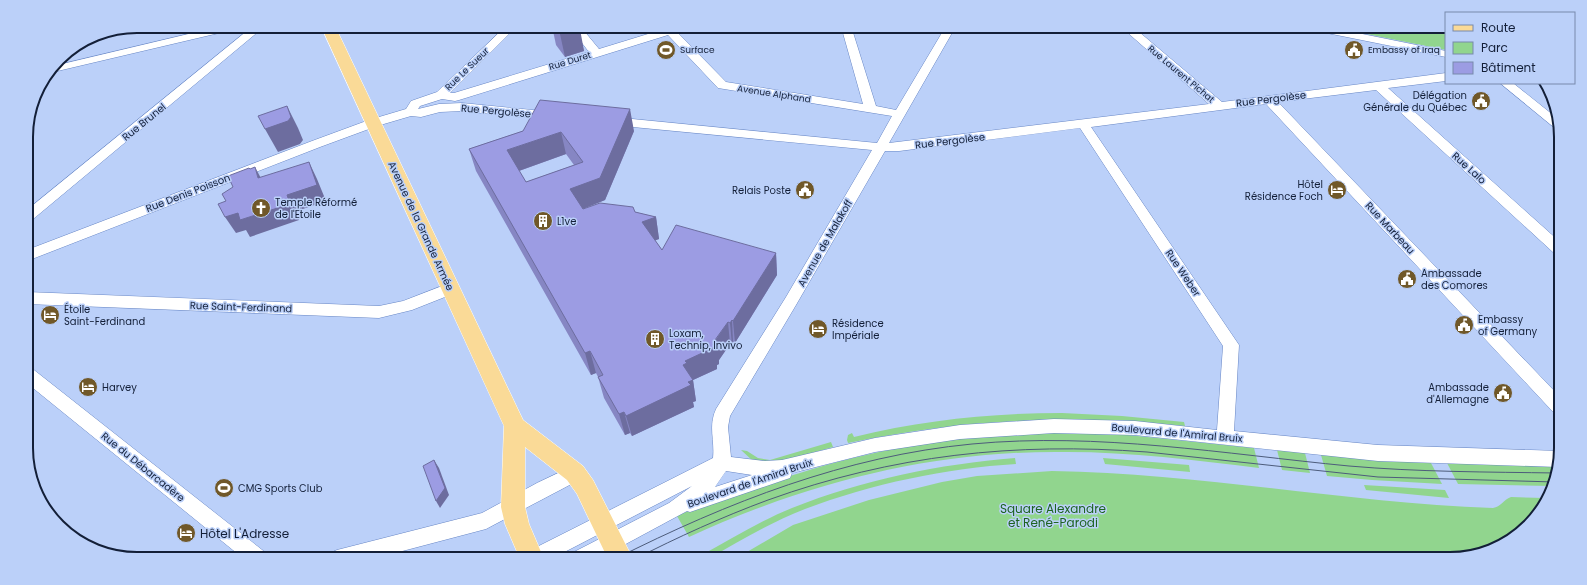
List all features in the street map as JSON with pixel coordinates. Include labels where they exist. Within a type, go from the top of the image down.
[{"type":"main road","name":"Avenue de la Grande Armée","points":[[331,33],[515,426]]},
{"type":"main road","points":[[515,426],[576,473],[585,486],[612,541]]},
{"type":"main road","points":[[515,426],[513,507],[517,524],[529,552]]},
{"type":"street","points":[[59,68],[207,33]]},
{"type":"street","name":"Rue Brunel","points":[[33,212],[251,33]]},
{"type":"street","name":"Rue Le Sueur","points":[[444,101],[506,33]]},
{"type":"street","points":[[580,33],[596,53]]},
{"type":"street","name":"Rue Duret","points":[[444,101],[663,33]]},
{"type":"street","name":"Avenue Alphand","points":[[672,33],[722,85],[900,114]]},
{"type":"street","points":[[848,33],[870,108]]},
{"type":"street","name":"Avenue de Malakoff","points":[[721,463],[722,448],[718,425],[722,414],[787,308],[947,33]]},
{"type":"street","name":"Rue Laurent Pichat","points":[[1133,33],[1219,106]]},
{"type":"street","points":[[1342,33],[1445,54]]},
{"type":"street","name":"Rue Pergolèse","points":[[598,120],[881,147],[952,141],[1445,77]]},
{"type":"street","points":[[1507,84],[1552,120]]},
{"type":"street","name":"Rue Lalo","points":[[1378,86],[1554,245]]},
{"type":"street","name":"Rue Marbeau","points":[[1269,100],[1554,402]]},
{"type":"street","name":"Rue Denis Poisson","points":[[33,254],[336,136],[410,112],[421,113],[444,101]]},
{"type":"street","name":"Rue Pergolèse","points":[[444,101],[462,107],[566,117]]},
{"type":"street","name":"Rue Weber","points":[[1083,124],[1231,345],[1225,438]]},
{"type":"street","name":"Rue Saint-Ferdinand","points":[[33,298],[379,312],[392,311],[406,307],[450,289]]},
{"type":"street","name":"Rue du Débarcadère","points":[[33,379],[250,552]]},
{"type":"street","name":"Boulevard de l'Amiral Bruix","points":[[563,552],[612,541],[721,463],[765,469],[782,468],[875,445],[925,436],[1020,427],[1078,426],[1135,428],[1324,448],[1398,454],[1553,459]]},
{"type":"street","name":"Boulevard de l'Amiral Bruix","points":[[1534,457],[1554,455]]},
{"type":"street","name":"Boulevard de l'Amiral Bruix","points":[[592,552],[680,507],[745,486],[821,458]]},
{"type":"street","name":"Boulevard de l'Amiral Bruix","points":[[680,507],[704,488],[721,463]]},
{"type":"street","points":[[364,552],[486,521],[543,489],[576,473]]},
{"type":"green space","points":[[1362,33],[1445,33],[1445,50]]},
{"type":"green space","points":[[1062,413],[1122,416],[1184,422],[1185,426],[1100,420],[1016,421],[932,429],[848,443],[847,440],[848,435],[852,433],[854,437],[931,422],[1009,414]]},
{"type":"green space","points":[[1046,433],[1118,434],[1254,448],[1259,468],[1163,457],[1091,452],[1018,453],[969,457],[874,473],[826,485],[734,517],[689,537],[677,516],[741,492],[814,469],[891,449],[989,436]]},
{"type":"green space","points":[[831,442],[833,447],[777,463],[753,461],[741,450],[747,451],[758,458],[770,460]]},
{"type":"green space","points":[[1277,450],[1305,453],[1310,473],[1282,470]]},
{"type":"green space","points":[[1321,455],[1431,463],[1442,484],[1327,476]]},
{"type":"green space","points":[[1015,458],[1016,464],[936,473],[856,492],[792,514],[720,552],[707,552],[780,513],[846,489],[874,481],[930,469]]},
{"type":"green space","points":[[1103,458],[1189,465],[1190,472],[1105,464]]},
{"type":"green space","points":[[1447,463],[1552,466],[1546,486],[1458,484]]},
{"type":"green space","name":"Square Alexandre et René-Parodi","points":[[1052,471],[1107,473],[1218,482],[1382,500],[1493,508],[1511,497],[1541,498],[1537,506],[1528,517],[1508,535],[1484,546],[1457,552],[747,552],[793,525],[869,500],[942,482],[977,476]]},
{"type":"green space","points":[[1364,485],[1445,490],[1449,498],[1366,490]]},
{"type":"building","points":[[540,100],[630,109],[600,178],[570,189],[583,209],[600,203],[633,207],[635,212],[656,217],[642,222],[662,250],[676,225],[776,253],[733,321],[732,320],[730,323],[728,322],[715,340],[717,342],[713,344],[715,347],[685,361],[687,363],[683,365],[693,380],[688,382],[691,385],[626,416],[624,412],[619,414],[598,377],[603,375],[590,351],[585,353],[469,149],[523,131]],"holes":[[[561,132],[583,162],[526,182],[507,150]]]},
{"type":"building","points":[[287,106],[291,117],[288,121],[265,129],[258,116]]},
{"type":"building","points":[[309,162],[317,185],[287,195],[290,204],[240,220],[238,213],[225,217],[218,204],[226,201],[222,194],[233,187],[228,176],[255,167],[258,178]]},
{"type":"building","points":[[434,460],[445,488],[436,501],[423,466]]},
{"type":"tram line","points":[[629,552],[744,501],[833,471],[879,459],[925,450],[972,444],[1020,441],[1114,443],[1161,446],[1375,468],[1550,473]]},
{"type":"tram line","points":[[649,552],[734,513],[815,485],[861,472],[908,462],[955,455],[1002,451],[1098,449],[1147,452],[1378,477],[1548,482]]},
{"type":"place","name":"Surface","points":[[666,50]]},
{"type":"place","name":"Embassy of Iraq","points":[[1354,50]]},
{"type":"place","name":"Délégation Générale du Québec","points":[[1481,101]]},
{"type":"place","name":"Relais Poste","points":[[805,190]]},
{"type":"place","name":"Hôtel Résidence Foch","points":[[1337,190]]},
{"type":"place","name":"Temple Réformé de l'Etoile","points":[[261,208]]},
{"type":"place","name":"L1ve","points":[[543,221]]},
{"type":"place","name":"Ambassade des Comores","points":[[1407,279]]},
{"type":"place","name":"Étoile Saint-Ferdinand","points":[[50,315]]},
{"type":"place","name":"Embassy of Germany","points":[[1464,325]]},
{"type":"place","name":"Résidence Impériale","points":[[818,329]]},
{"type":"place","name":"Loxam, Technip, Invivo","points":[[655,339]]},
{"type":"place","name":"Harvey","points":[[88,387]]},
{"type":"place","name":"Ambassade d'Allemagne","points":[[1503,393]]},
{"type":"place","name":"CMG Sports Club","points":[[224,488]]},
{"type":"place","name":"Hôtel L'Adresse","points":[[186,533]]}]
